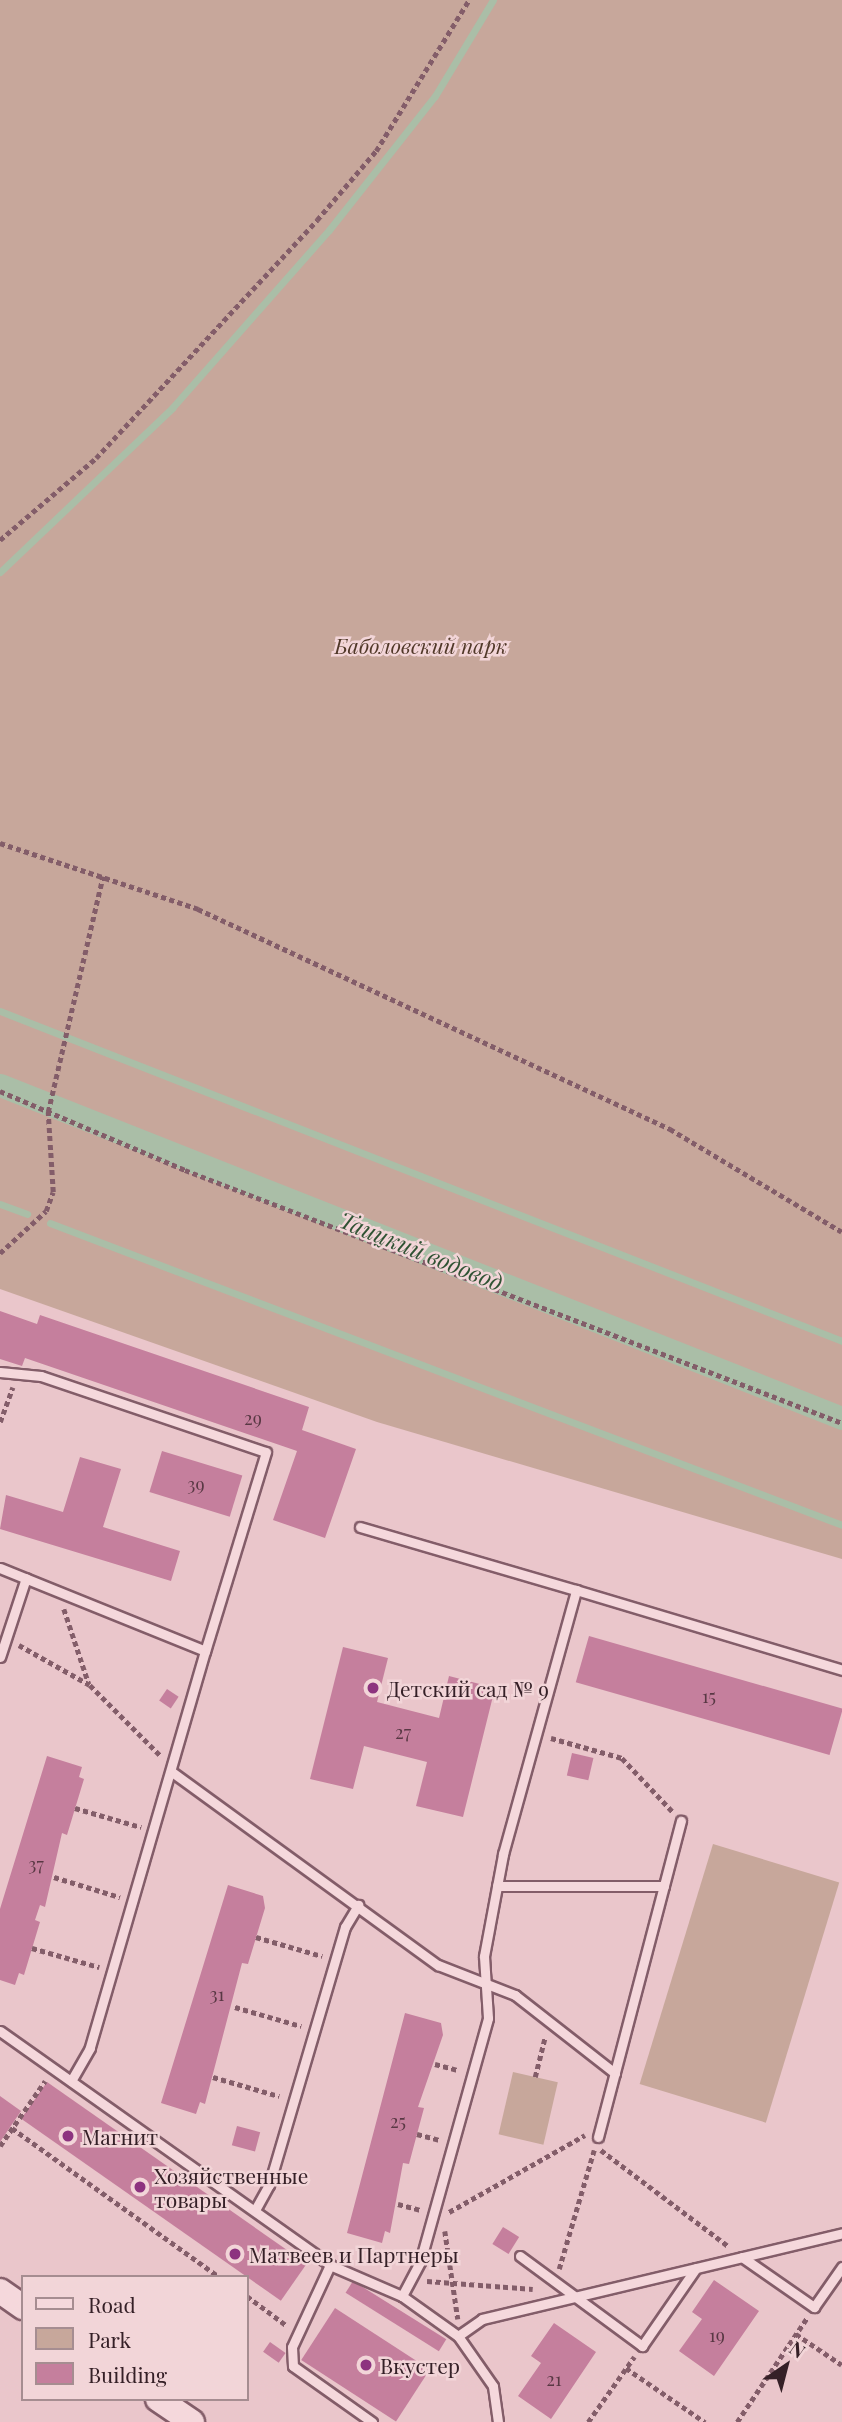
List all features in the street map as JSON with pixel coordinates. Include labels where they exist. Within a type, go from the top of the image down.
[{"type":"main road","points":[[0,2291],[21,2306]]},
{"type":"main road","points":[[161,2401],[192,2422]]},
{"type":"lane","points":[[0,1372],[16,1377],[41,1376],[267,1452],[205,1651],[90,2048],[72,2081]]},
{"type":"lane","points":[[360,1527],[842,1670]]},
{"type":"lane","points":[[0,1568],[205,1651]]},
{"type":"lane","points":[[0,1657],[26,1578]]},
{"type":"lane","points":[[402,2296],[434,2213],[488,2018],[486,1984],[498,1886],[576,1590]]},
{"type":"lane","points":[[170,1769],[438,1965],[486,1984],[549,2021],[615,2073]]},
{"type":"lane","points":[[597,2138],[681,1821]]},
{"type":"lane","points":[[498,1886],[664,1886]]},
{"type":"lane","points":[[255,2210],[269,2185],[335,1960],[358,1905]]},
{"type":"lane","points":[[0,2031],[330,2265],[402,2296],[458,2336],[493,2386],[498,2422]]},
{"type":"lane","points":[[458,2336],[482,2319],[740,2255],[842,2233]]},
{"type":"lane","points":[[740,2255],[814,2307],[842,2267]]},
{"type":"lane","points":[[520,2256],[642,2346],[695,2268]]},
{"type":"lane","points":[[330,2265],[298,2333],[293,2367],[372,2422]]},
{"type":"path","points":[[0,540],[96,458],[317,220],[376,151],[469,0]]},
{"type":"path","points":[[0,843],[198,909],[670,1129],[842,1231]]},
{"type":"path","points":[[0,1253],[46,1211],[53,1192],[48,1111],[103,876]]},
{"type":"path","points":[[0,1091],[842,1423]]},
{"type":"path","points":[[0,1422],[16,1377]]},
{"type":"path","points":[[60,1596],[90,1685]]},
{"type":"path","points":[[19,1646],[90,1685],[170,1769]]},
{"type":"path","points":[[536,1734],[622,1758],[681,1821]]},
{"type":"path","points":[[75,1808],[154,1831]]},
{"type":"path","points":[[54,1878],[134,1901]]},
{"type":"path","points":[[256,1937],[335,1960]]},
{"type":"path","points":[[32,1948],[113,1971]]},
{"type":"path","points":[[235,2007],[315,2029]]},
{"type":"path","points":[[535,2077],[549,2021]]},
{"type":"path","points":[[435,2064],[472,2073]]},
{"type":"path","points":[[0,2147],[54,2068]]},
{"type":"path","points":[[213,2077],[294,2100]]},
{"type":"path","points":[[12,2128],[216,2275]]},
{"type":"path","points":[[417,2134],[453,2143]]},
{"type":"path","points":[[597,2138],[740,2255]]},
{"type":"path","points":[[559,2267],[597,2138]]},
{"type":"path","points":[[458,2319],[443,2216],[597,2138]]},
{"type":"path","points":[[398,2204],[434,2213]]},
{"type":"path","points":[[429,2281],[538,2290]]},
{"type":"path","points":[[248,2297],[298,2333]]},
{"type":"path","points":[[737,2422],[814,2307]]},
{"type":"path","points":[[796,2334],[842,2365]]},
{"type":"path","points":[[588,2422],[642,2346]]},
{"type":"path","points":[[626,2368],[705,2422]]},
{"type":"green space","name":"Баболовский парк","points":[[0,0],[842,0],[842,1559],[377,1422],[0,1289]]},
{"type":"green space","points":[[713,1844],[839,1883],[766,2123],[640,2084]]},
{"type":"green space","points":[[513,2072],[558,2082],[543,2145],[499,2134]]},
{"type":"building","points":[[0,1311],[37,1324],[40,1315],[309,1407],[302,1430],[356,1449],[325,1538],[273,1520],[297,1451],[25,1358],[22,1366],[0,1359]]},
{"type":"building","points":[[162,1451],[242,1476],[230,1517],[149,1492]]},
{"type":"building","points":[[80,1457],[121,1469],[103,1527],[180,1551],[171,1581],[0,1529],[6,1495],[63,1512]]},
{"type":"building","points":[[589,1636],[842,1709],[830,1755],[576,1682]]},
{"type":"building","points":[[343,1647],[388,1658],[377,1702],[439,1718],[449,1676],[495,1688],[463,1817],[416,1806],[427,1762],[364,1746],[353,1789],[310,1779]]},
{"type":"building","points":[[167,1689],[179,1697],[171,1708],[159,1701]]},
{"type":"building","points":[[572,1753],[593,1758],[588,1780],[567,1775]]},
{"type":"building","points":[[47,1756],[82,1767],[79,1777],[84,1779],[67,1835],[62,1833],[45,1907],[40,1905],[35,1920],[40,1922],[24,1975],[19,1973],[15,1985],[0,1980],[0,1909]]},
{"type":"building","points":[[228,1885],[263,1896],[265,1908],[248,1964],[242,1963],[205,2104],[200,2102],[196,2114],[161,2103]]},
{"type":"building","points":[[405,2013],[441,2023],[443,2035],[418,2107],[424,2108],[409,2164],[403,2163],[390,2233],[385,2231],[382,2243],[347,2233]]},
{"type":"building","points":[[47,2082],[307,2264],[281,2301],[248,2278],[248,2275],[244,2275],[21,2119]]},
{"type":"building","points":[[0,2096],[21,2111],[0,2142]]},
{"type":"building","points":[[237,2126],[260,2132],[255,2152],[232,2145]]},
{"type":"building","points":[[503,2227],[519,2237],[509,2254],[492,2244]]},
{"type":"building","points":[[714,2280],[759,2311],[714,2376],[679,2351],[702,2319],[692,2312]]},
{"type":"building","points":[[353,2281],[446,2339],[439,2351],[346,2293]]},
{"type":"building","name":"Вкустер","points":[[335,2308],[430,2370],[396,2422],[301,2360]]},
{"type":"building","points":[[554,2323],[596,2352],[551,2419],[518,2396],[541,2363],[531,2356]]},
{"type":"building","points":[[270,2342],[286,2353],[279,2363],[263,2352]]},
{"type":"waterway","points":[[0,572],[172,408],[329,230],[435,96],[493,0]]},
{"type":"waterway","points":[[0,1011],[842,1341]]},
{"type":"waterway","name":"Таицкий водовод","points":[[0,1085],[842,1418]]},
{"type":"waterway","points":[[0,1204],[27,1214]]},
{"type":"waterway","points":[[50,1223],[842,1525]]},
{"type":"place","name":"Детский сад № 9","points":[[373,1688]]},
{"type":"place","name":"Магнит","points":[[68,2136]]},
{"type":"place","name":"Хозяйственные товары","points":[[140,2187]]},
{"type":"place","name":"Матвеев и Партнеры","points":[[235,2254]]},
{"type":"place","name":"Вкустер","points":[[366,2365]]}]
